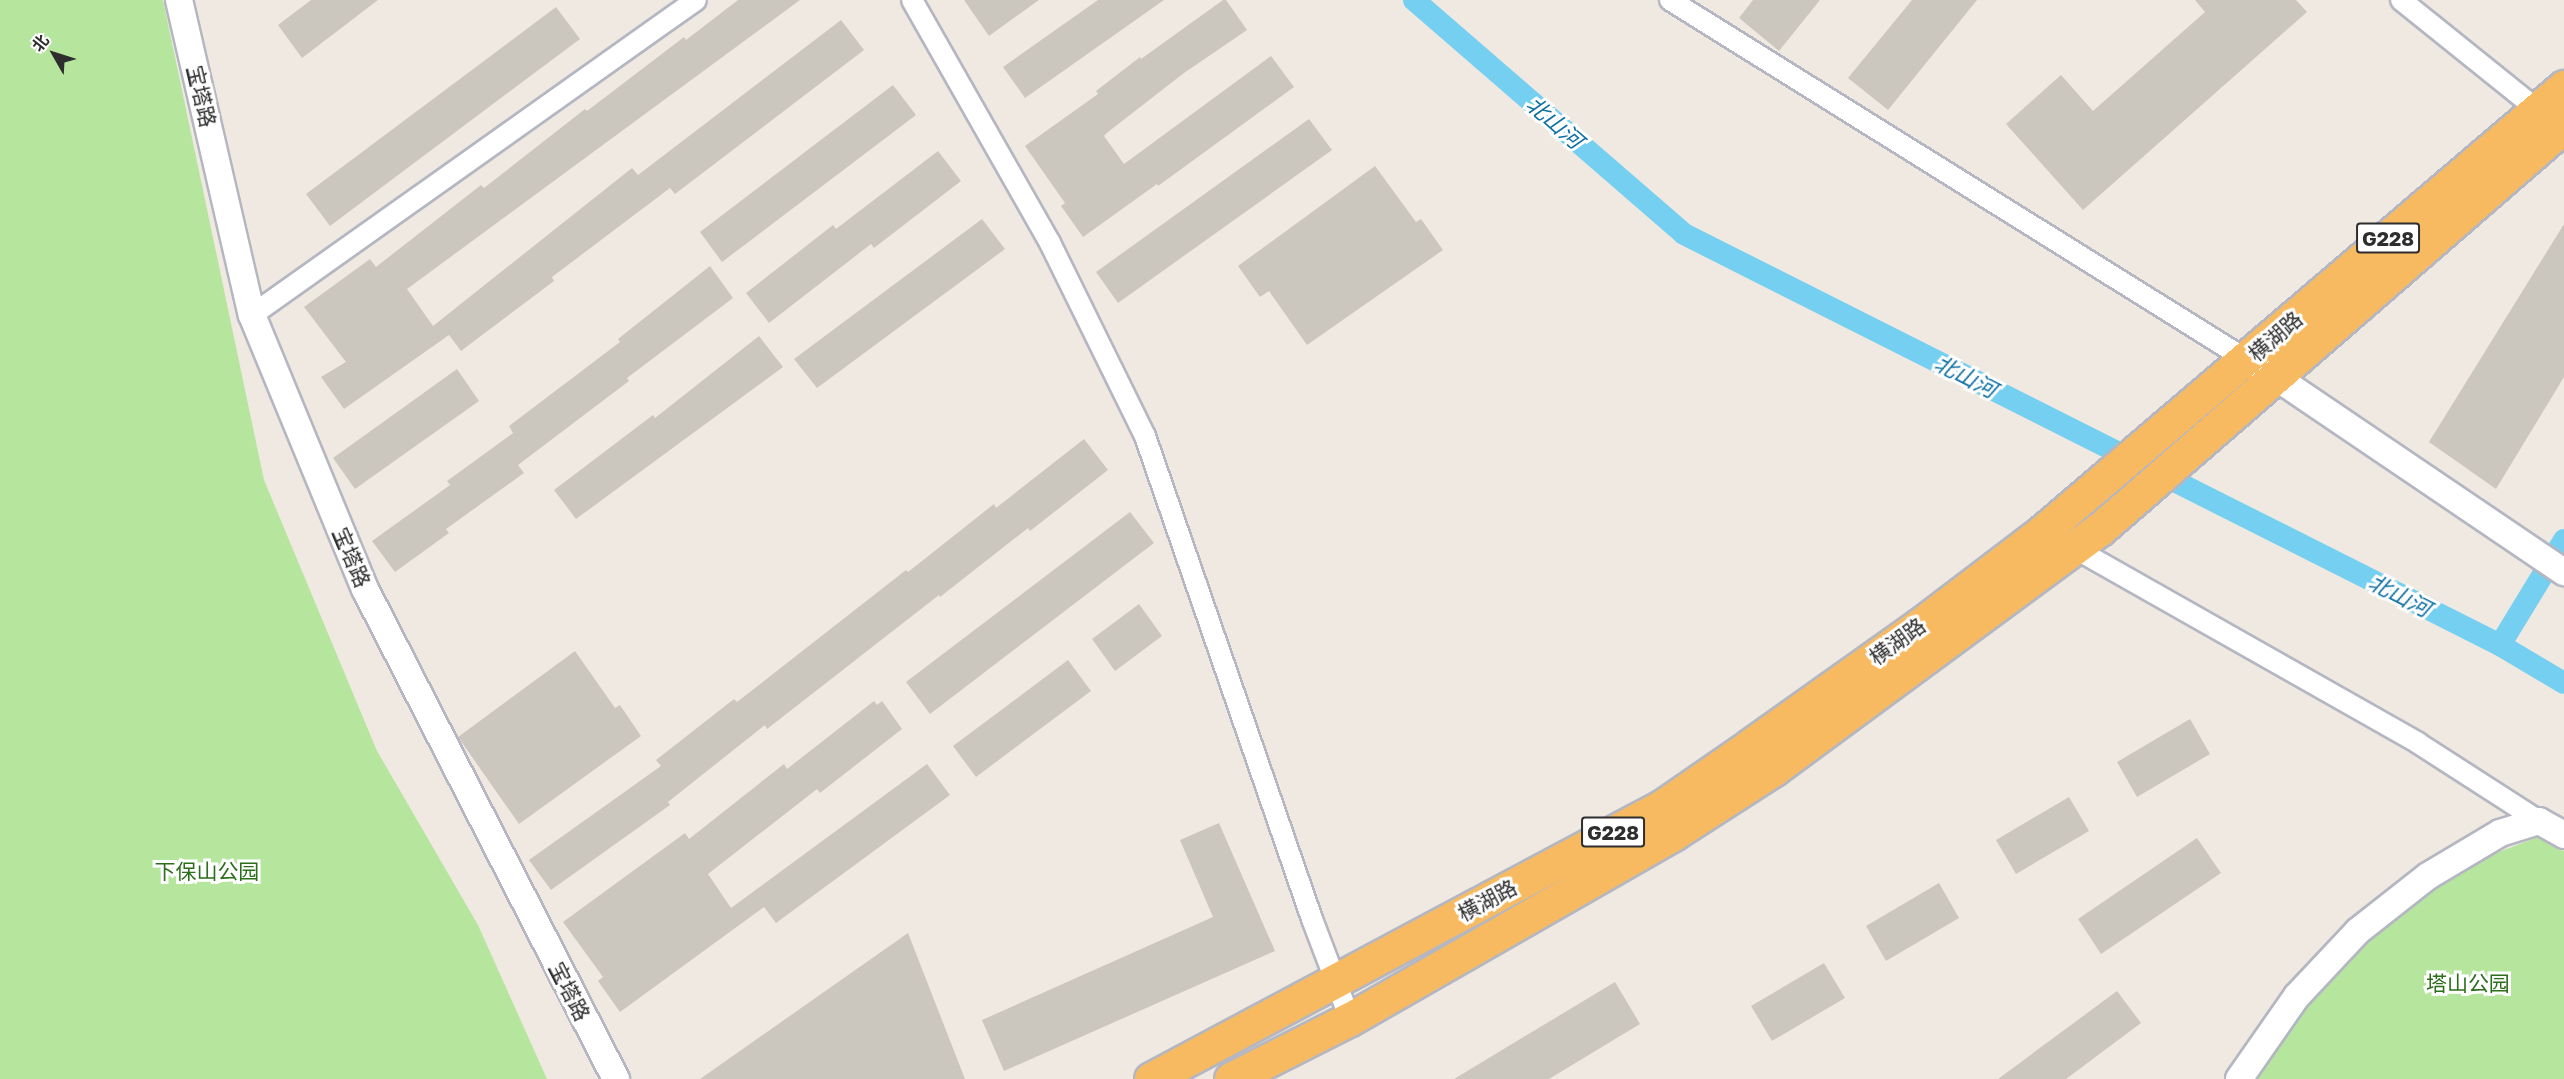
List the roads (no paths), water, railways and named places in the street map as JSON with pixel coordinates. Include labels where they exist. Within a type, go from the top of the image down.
[{"type":"highway","name":"横湖路","points":[[1231,1079],[1350,1019],[1673,834],[1774,769],[2087,538],[2277,377],[2551,118],[2564,87]]},
{"type":"highway","name":"横湖路","points":[[1151,1079],[1663,806],[1920,625],[2042,532],[2211,388],[2551,118]]},
{"type":"street","name":"宝塔路","points":[[179,0],[252,315],[365,589],[616,1079]]},
{"type":"street","points":[[252,315],[696,0]]},
{"type":"street","points":[[912,0],[1050,243],[1145,436],[1350,1019]]},
{"type":"street","points":[[1671,0],[2277,377],[2564,572]]},
{"type":"street","points":[[2401,0],[2551,118]]},
{"type":"street","points":[[2087,538],[2564,835]]},
{"type":"street","points":[[2239,1079],[2297,996],[2358,931],[2428,876],[2500,833],[2539,821]]},
{"type":"waterway","name":"北山河","points":[[1414,0],[1684,234],[2500,645],[2564,683]]},
{"type":"waterway","points":[[2500,645],[2564,540]]},
{"type":"park label","name":"下保山公园","points":[[207,871]]},
{"type":"park label","name":"塔山公园","points":[[2468,983]]}]
